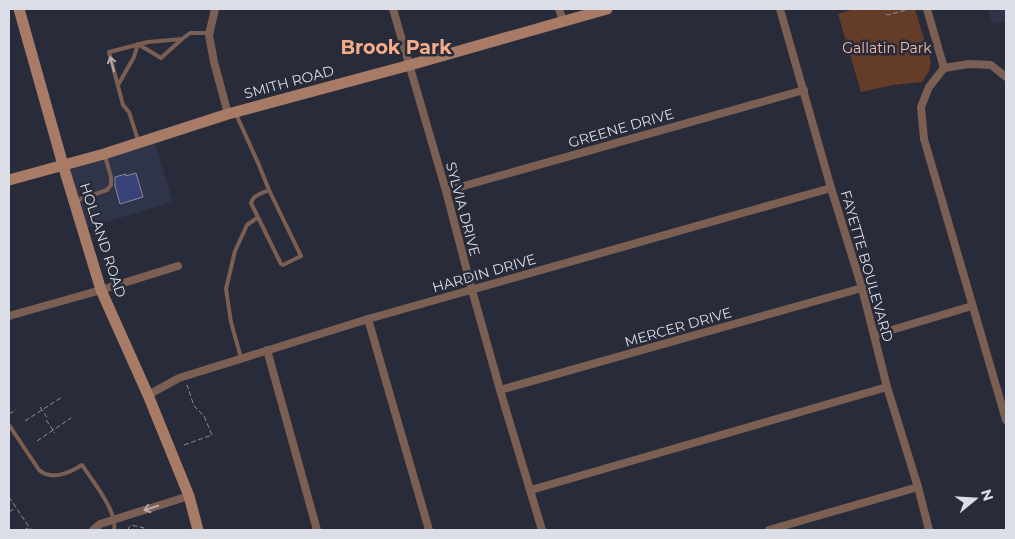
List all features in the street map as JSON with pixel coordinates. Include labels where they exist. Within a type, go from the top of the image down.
[{"type":"main road","name":"HOLLAND ROAD","points":[[19,9],[101,290],[148,395],[189,496],[198,530]]},
{"type":"main road","name":"SMITH ROAD","points":[[9,180],[104,154],[232,113],[608,9]]},
{"type":"street","points":[[215,9],[210,33],[214,62],[232,113]]},
{"type":"street","name":"SYLVIA DRIVE","points":[[393,9],[446,191],[500,390],[542,530]]},
{"type":"street","points":[[559,9],[563,21]]},
{"type":"street","name":"FAYETTE BOULEVARD","points":[[780,9],[831,188],[862,288],[887,387],[930,530]]},
{"type":"street","points":[[927,9],[944,68]]},
{"type":"street","points":[[1006,77],[991,65],[969,64],[944,68],[929,87],[921,107],[924,139],[1006,420]]},
{"type":"street","name":"GREENE DRIVE","points":[[446,191],[804,90]]},
{"type":"street","name":"HARDIN DRIVE","points":[[148,395],[184,377],[368,319],[831,188]]},
{"type":"street","points":[[9,316],[178,266]]},
{"type":"street","name":"MERCER DRIVE","points":[[500,390],[862,288]]},
{"type":"street","points":[[875,335],[972,306]]},
{"type":"street","points":[[368,319],[429,530]]},
{"type":"street","points":[[267,350],[316,530]]},
{"type":"street","points":[[531,490],[887,387]]},
{"type":"street","points":[[769,530],[918,487]]},
{"type":"street","points":[[93,530],[100,524],[189,496]]},
{"type":"lane","points":[[138,44],[161,58],[190,33],[210,33]]},
{"type":"lane","points":[[139,142],[129,112],[123,104],[109,52],[148,42],[182,39]]},
{"type":"lane","points":[[118,85],[134,57],[138,44]]},
{"type":"lane","points":[[232,113],[302,256],[286,264],[281,264],[250,203],[255,197],[269,190]]},
{"type":"lane","points":[[74,202],[107,190],[111,177],[104,154]]},
{"type":"lane","points":[[241,358],[231,322],[226,289],[235,251],[247,225],[257,218]]},
{"type":"lane","points":[[9,425],[43,474],[59,475],[82,465],[111,511],[115,526],[114,530]]},
{"type":"path","points":[[886,14],[909,9]]},
{"type":"path","points":[[896,12],[898,17]]},
{"type":"path","points":[[184,377],[194,406],[204,416],[212,435],[184,445]]},
{"type":"path","points":[[25,421],[62,397]]},
{"type":"path","points":[[40,407],[54,431]]},
{"type":"path","points":[[9,414],[16,410]]},
{"type":"path","points":[[37,441],[71,418]]},
{"type":"path","points":[[9,497],[31,530]]},
{"type":"path","points":[[9,512],[16,507]]},
{"type":"path","points":[[128,530],[131,525],[144,528],[143,530]]},
{"type":"path","points":[[24,530],[29,527]]},
{"type":"shaded area","points":[[988,9],[1006,9],[1006,21],[992,24]]},
{"type":"shaded area","points":[[155,143],[173,202],[87,228],[68,167]]},
{"type":"green space","name":"Gallatin Park","points":[[855,9],[915,9],[931,62],[929,71],[922,82],[893,85],[861,92],[838,14]]},
{"type":"building","points":[[136,173],[143,197],[120,204],[115,186],[115,177]]},
{"type":"district","name":"Brook Park","points":[[396,47]]}]
